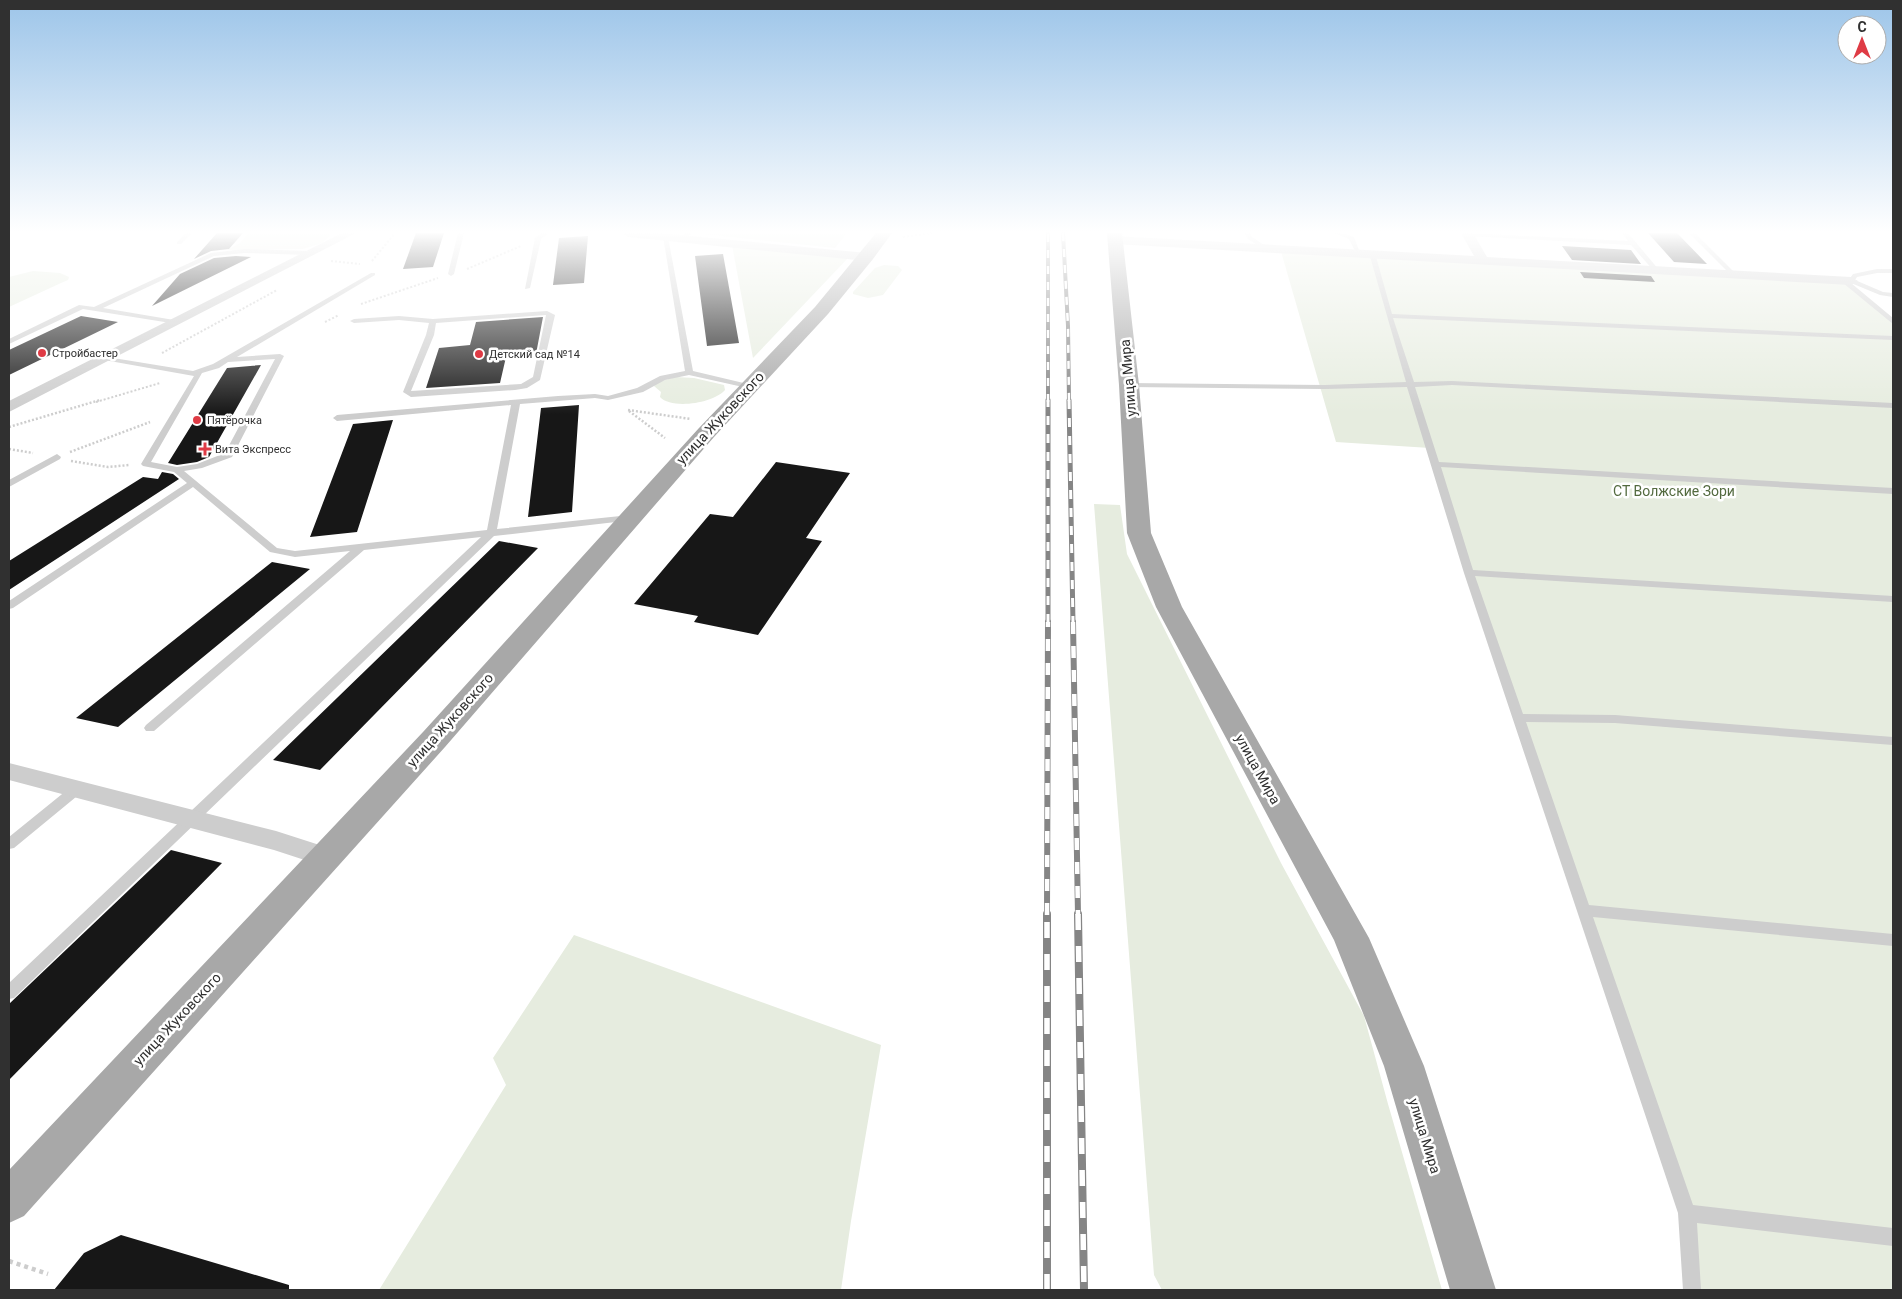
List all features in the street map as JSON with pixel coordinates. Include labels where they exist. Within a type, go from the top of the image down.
[{"type":"main road","name":"улица Жуковского","points":[[9,1201],[326,857],[632,518],[716,422],[808,326],[836,294]]},
{"type":"main road","name":"улица Мира","points":[[1120,294],[1129,385],[1139,533],[1169,606],[1351,938],[1404,1066],[1473,1290]]},
{"type":"street","points":[[9,407],[230,294]]},
{"type":"street","points":[[9,771],[276,841],[326,857]]},
{"type":"lane","points":[[95,309],[128,294]]},
{"type":"lane","points":[[194,374],[225,360],[339,294]]},
{"type":"lane","points":[[675,294],[689,373]]},
{"type":"lane","points":[[1383,294],[1469,572],[1687,1213],[1692,1290]]},
{"type":"lane","points":[[1861,294],[1893,322]]},
{"type":"lane","points":[[9,342],[82,307],[174,322]]},
{"type":"lane","points":[[354,321],[399,318],[433,321],[547,313],[551,315],[537,378],[532,382],[514,388],[414,396],[407,392],[433,328],[433,321]]},
{"type":"lane","points":[[1389,316],[1893,338]]},
{"type":"lane","points":[[104,358],[199,374],[146,464],[177,470],[199,466],[229,455],[280,356],[225,360]]},
{"type":"lane","points":[[337,418],[595,396],[608,398],[640,390],[663,378],[689,373],[749,387]]},
{"type":"lane","points":[[1129,385],[1325,387],[1452,383],[1893,405]]},
{"type":"lane","points":[[408,412],[414,396]]},
{"type":"lane","points":[[9,993],[193,820],[491,533],[516,402]]},
{"type":"lane","points":[[9,484],[57,457]]},
{"type":"lane","points":[[1435,464],[1893,491]]},
{"type":"lane","points":[[177,470],[274,550],[295,554],[632,518]]},
{"type":"lane","points":[[9,606],[193,483]]},
{"type":"lane","points":[[150,728],[361,547]]},
{"type":"lane","points":[[1469,572],[1893,599]]},
{"type":"lane","points":[[1518,718],[1615,719],[1893,741]]},
{"type":"lane","points":[[9,844],[77,789]]},
{"type":"lane","points":[[1584,910],[1893,940]]},
{"type":"lane","points":[[1687,1213],[1893,1237]]},
{"type":"path","points":[[141,364],[271,294]]},
{"type":"path","points":[[355,306],[392,294]]},
{"type":"path","points":[[325,322],[340,314]]},
{"type":"path","points":[[9,427],[194,374]]},
{"type":"path","points":[[608,398],[628,410],[665,438]]},
{"type":"path","points":[[628,410],[716,422]]},
{"type":"path","points":[[57,457],[177,412]]},
{"type":"path","points":[[9,449],[57,457],[79,464],[108,467],[146,464]]},
{"type":"path","points":[[9,1262],[48,1274]]},
{"type":"green space","points":[[9,294],[38,294],[9,307]]},
{"type":"green space","points":[[741,294],[814,294],[753,358]]},
{"type":"green space","points":[[853,294],[884,294],[868,298]]},
{"type":"green space","name":"СТ Волжские Зори","points":[[1293,294],[1859,294],[1893,322],[1893,1290],[1692,1290],[1687,1213],[1430,448],[1336,442]]},
{"type":"green space","points":[[676,377],[694,378],[724,385],[725,390],[720,395],[693,403],[683,404],[666,401],[660,397],[661,392],[654,386],[658,382]]},
{"type":"green space","points":[[1094,504],[1120,505],[1127,554],[1281,863],[1364,1016],[1442,1290],[1162,1290],[1154,1275]]},
{"type":"green space","points":[[574,935],[881,1045],[841,1290],[379,1290],[506,1085],[493,1058]]},
{"type":"building","points":[[163,294],[177,294],[152,306]]},
{"type":"building","points":[[700,294],[730,294],[739,343],[707,346]]},
{"type":"building","points":[[81,316],[118,322],[9,375],[9,350]]},
{"type":"building","points":[[543,317],[536,354],[506,357],[500,383],[426,388],[439,348],[470,345],[476,322]]},
{"type":"building","points":[[261,365],[209,457],[197,462],[177,465],[168,463],[227,368]]},
{"type":"building","points":[[579,405],[572,512],[528,517],[541,408]]},
{"type":"building","points":[[393,420],[357,532],[310,537],[353,424]]},
{"type":"building","points":[[776,462],[850,473],[806,538],[822,541],[758,635],[694,622],[698,616],[634,604],[710,514],[733,517]]},
{"type":"building","points":[[162,472],[173,474],[179,479],[9,590],[9,561],[143,477],[158,479]]},
{"type":"building","points":[[499,541],[538,548],[320,770],[273,760]]},
{"type":"building","points":[[272,562],[310,569],[118,727],[76,718]]},
{"type":"building","points":[[171,850],[222,863],[9,1080],[9,1004]]},
{"type":"building","points":[[121,1235],[289,1285],[289,1290],[54,1290],[84,1253]]},
{"type":"railway","points":[[1048,294],[1048,622]]},
{"type":"railway","points":[[1066,294],[1069,402]]},
{"type":"railway","points":[[1069,400],[1073,623]]},
{"type":"railway","points":[[1047,915],[1048,622]]},
{"type":"railway","points":[[1073,622],[1078,915]]},
{"type":"railway","points":[[1078,914],[1084,1290]]},
{"type":"railway","points":[[1047,915],[1047,1290]]},
{"type":"place","name":"Стройбастер","points":[[42,353]]},
{"type":"place","name":"Детский сад №14","points":[[479,354]]},
{"type":"place","name":"Пятёрочка","points":[[197,420]]},
{"type":"place","name":"Вита Экспресс","points":[[205,449]]}]
